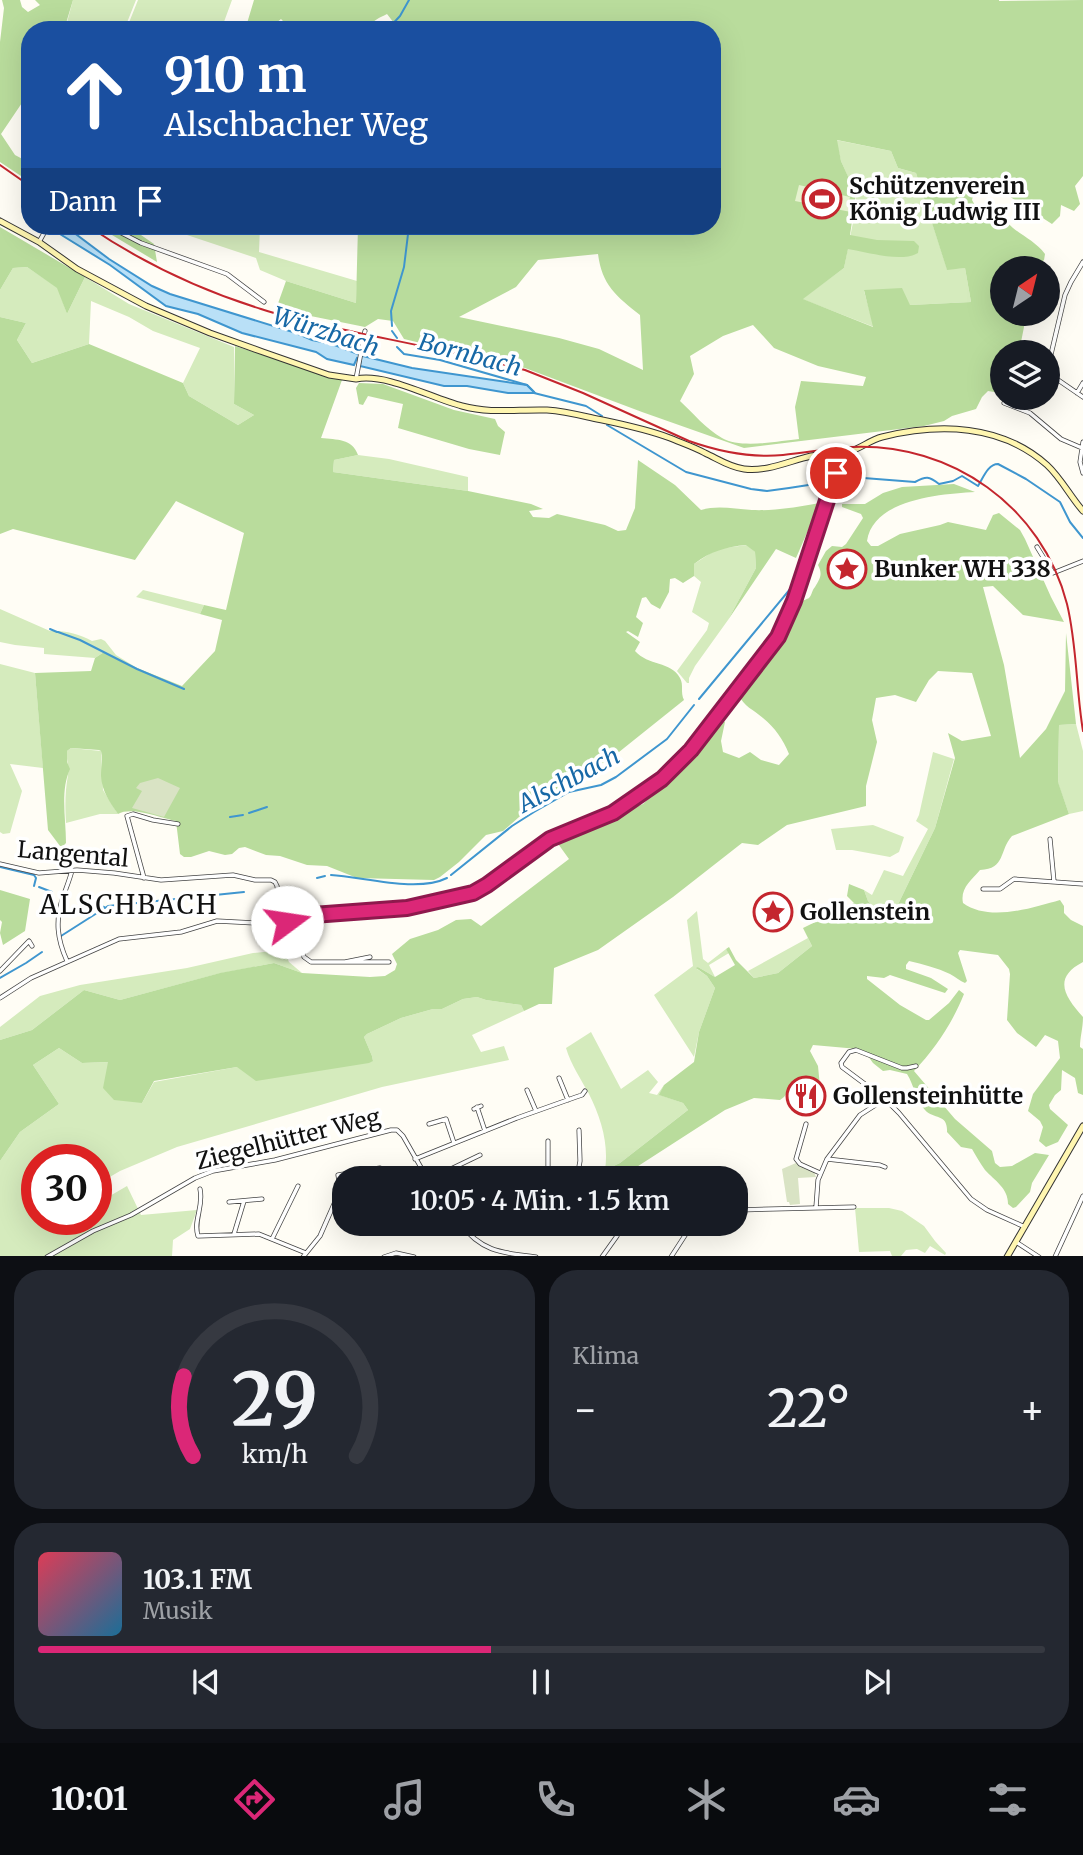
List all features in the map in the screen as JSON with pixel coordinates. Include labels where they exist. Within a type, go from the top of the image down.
[{"type":"main road","points":[[0,221],[21,232]]},
{"type":"main road","points":[[26,235],[77,269],[173,318],[329,375],[360,381],[396,383],[465,407],[502,411],[555,411],[641,429],[744,469],[765,468],[820,455],[841,453],[875,439],[905,433],[949,428],[979,431],[1006,439],[1047,465],[1083,511]]},
{"type":"main road","points":[[1007,1256],[1083,1126]]},
{"type":"street","points":[[39,242],[43,235]]},
{"type":"street","points":[[125,235],[227,274],[264,302]]},
{"type":"street","points":[[1054,340],[1065,295],[1083,262]]},
{"type":"street","points":[[356,379],[365,331]]},
{"type":"street","points":[[1060,382],[1083,397]]},
{"type":"street","points":[[1077,394],[1083,383]]},
{"type":"street","points":[[1023,410],[1061,439],[1082,449]]},
{"type":"street","points":[[1083,442],[1080,461],[1083,473]]},
{"type":"street","points":[[1,995],[67,961],[119,940],[181,932],[217,921],[255,923],[284,917],[407,908],[473,893],[550,839],[619,810],[651,788],[682,760],[770,648],[794,601],[841,453]]},
{"type":"street","points":[[1037,547],[1053,573],[1083,561]]},
{"type":"street","points":[[144,878],[127,816],[132,814],[178,824]]},
{"type":"street","points":[[1050,839],[1054,882]]},
{"type":"street","name":"Langental","points":[[0,864],[39,873],[72,870],[168,880],[233,874],[255,880],[273,881],[277,886],[284,917]]},
{"type":"street","points":[[67,961],[58,939],[57,921],[72,870]]},
{"type":"street","points":[[983,889],[1000,888],[1014,879],[1083,884]]},
{"type":"street","points":[[284,917],[290,938],[299,941],[308,961],[389,962]]},
{"type":"street","points":[[0,971],[29,941],[32,946]]},
{"type":"street","points":[[342,963],[370,957]]},
{"type":"street","points":[[916,1066],[902,1068],[856,1050],[849,1052],[841,1061],[842,1068],[885,1099],[899,1113],[971,1199],[987,1210],[1025,1227]]},
{"type":"street","points":[[559,1078],[568,1100]]},
{"type":"street","points":[[527,1090],[536,1111]]},
{"type":"street","points":[[415,1159],[582,1095],[585,1091]]},
{"type":"street","points":[[816,1207],[820,1173],[827,1159],[860,1115],[885,1099]]},
{"type":"street","points":[[477,1107],[485,1131]]},
{"type":"street","points":[[429,1124],[446,1119],[454,1143]]},
{"type":"street","points":[[806,1124],[796,1159],[800,1164],[820,1173]]},
{"type":"street","name":"Ziegelhütter Weg","points":[[47,1256],[213,1171],[275,1160],[391,1130],[401,1133],[420,1166]]},
{"type":"street","points":[[579,1130],[579,1166]]},
{"type":"street","points":[[548,1141],[548,1166]]},
{"type":"street","points":[[454,1166],[480,1155]]},
{"type":"street","points":[[827,1159],[886,1167]]},
{"type":"street","points":[[272,1239],[298,1186]]},
{"type":"street","points":[[200,1189],[201,1203],[196,1224],[198,1236],[258,1234],[304,1255],[320,1236],[332,1213]]},
{"type":"street","points":[[1055,1256],[1083,1196]]},
{"type":"street","points":[[229,1202],[262,1199]]},
{"type":"street","points":[[234,1234],[244,1201]]},
{"type":"street","points":[[748,1210],[854,1207]]},
{"type":"street","points":[[471,1236],[491,1249],[536,1256]]},
{"type":"street","points":[[602,1256],[617,1236]]},
{"type":"street","points":[[671,1256],[684,1236]]},
{"type":"street","points":[[1016,1242],[1039,1256]]},
{"type":"street","points":[[384,1256],[391,1253],[414,1256]]},
{"type":"green space","points":[[2,0],[20,0],[22,7],[28,12],[40,5],[35,0],[73,0],[67,21],[21,21],[21,104],[1,134],[15,155],[21,158],[21,176],[0,162],[0,42],[4,8]]},
{"type":"green space","points":[[73,0],[136,0],[128,21],[67,21]]},
{"type":"green space","points":[[138,0],[232,0],[224,21],[130,21]]},
{"type":"green space","points":[[254,0],[1083,0],[1083,176],[1075,186],[1080,204],[1074,211],[1061,205],[1060,216],[1052,224],[995,187],[979,185],[974,192],[972,200],[977,209],[986,212],[991,208],[1045,254],[990,256],[990,326],[1024,327],[1021,340],[990,340],[990,391],[982,397],[976,409],[924,426],[744,448],[525,368],[404,339],[393,321],[378,319],[365,327],[276,309],[286,281],[356,303],[358,235],[721,235],[721,21],[392,21],[387,14],[375,21],[248,21]],"holes":[[[837,140],[891,151],[898,168],[916,173],[947,270],[965,268],[971,302],[910,305],[902,288],[864,290],[873,327],[803,299],[844,268],[848,249],[894,257],[918,253],[919,246],[914,241],[877,240],[850,235],[856,194],[841,161]],[[598,254],[600,265],[612,289],[640,315],[643,370],[599,349],[459,317],[516,287],[538,260]],[[753,325],[774,348],[818,366],[866,377],[863,386],[801,381],[795,407],[799,439],[760,443],[739,443],[722,438],[680,401],[694,374],[690,356],[723,336]]]},
{"type":"green space","points":[[836,140],[891,151],[898,168],[916,173],[947,269],[965,268],[971,302],[910,305],[864,291],[874,327],[802,299],[844,268],[856,195],[841,161]]},
{"type":"green space","name":"Schützenverein König Ludwig III","points":[[799,185],[850,197],[848,206],[853,207],[851,212],[795,201]]},
{"type":"green space","points":[[0,227],[85,277],[67,314],[57,288],[27,267],[13,268],[0,290]]},
{"type":"green space","points":[[112,235],[141,235],[154,244],[157,262]]},
{"type":"green space","points":[[187,235],[260,235],[259,252],[357,281],[356,303],[260,270],[256,258]]},
{"type":"green space","points":[[27,267],[58,288],[67,314],[85,277],[129,304],[234,347],[234,404],[254,415],[238,425],[189,396],[183,383],[200,348],[153,331],[129,317],[91,301],[89,344],[32,363],[17,340],[26,323],[0,317],[0,290],[13,268]]},
{"type":"green space","points":[[0,317],[26,323],[17,340],[32,363],[89,344],[183,383],[189,396],[238,425],[254,415],[234,404],[235,346],[342,380],[321,438],[348,443],[358,455],[334,460],[333,472],[468,491],[531,504],[543,509],[529,511],[533,517],[549,518],[557,514],[605,525],[618,531],[626,530],[635,508],[638,460],[675,485],[701,510],[769,510],[820,503],[796,558],[776,549],[728,620],[756,568],[755,552],[746,545],[719,550],[706,556],[694,564],[694,576],[683,583],[675,578],[670,579],[669,592],[660,609],[646,597],[642,598],[636,617],[643,623],[638,637],[626,632],[640,642],[635,651],[640,656],[676,673],[681,681],[684,700],[614,756],[576,779],[566,791],[527,810],[503,831],[486,835],[459,862],[434,880],[357,878],[327,866],[307,865],[245,847],[232,854],[209,851],[184,857],[180,854],[176,821],[131,811],[118,814],[103,786],[102,754],[99,750],[71,748],[67,751],[70,769],[64,796],[66,843],[60,846],[48,830],[35,673],[91,671],[95,658],[104,652],[182,686],[215,651],[222,620],[200,614],[204,605],[226,610],[244,533],[176,501],[135,560],[13,529],[0,534]]},
{"type":"green space","points":[[359,383],[383,384],[454,410],[495,419],[505,432],[500,455],[469,449],[398,428],[403,404],[368,396],[363,405],[359,404],[356,388]]},
{"type":"green space","points":[[358,455],[389,459],[468,477],[468,491],[333,472],[334,460]]},
{"type":"green space","points":[[954,484],[975,492],[927,497],[895,508],[882,516],[872,527],[867,541],[871,546],[878,546],[900,534],[948,522],[986,530],[993,515],[999,513],[1020,530],[1064,622],[1023,615],[993,586],[983,587],[1004,665],[1020,758],[1046,729],[1065,691],[1066,633],[1076,724],[1059,725],[1058,782],[1069,814],[1012,836],[998,862],[988,869],[980,870],[967,885],[962,898],[963,903],[973,909],[998,913],[1060,900],[1064,913],[1083,926],[1083,962],[1067,975],[1065,988],[1071,1002],[1083,1017],[1080,1047],[1083,1049],[1083,1095],[1078,1093],[1075,1078],[1062,1070],[1061,1090],[1049,1105],[1068,1125],[1058,1142],[1046,1147],[1039,1141],[1043,1127],[1028,1111],[1033,1094],[1060,1058],[1058,1041],[1045,1035],[1036,1047],[1017,1033],[1007,1020],[1010,974],[998,955],[960,950],[958,953],[967,981],[965,983],[940,970],[909,961],[906,969],[931,978],[948,989],[945,993],[890,975],[884,978],[867,976],[867,979],[900,1005],[926,1020],[949,1003],[959,990],[964,994],[943,1035],[914,1071],[955,1119],[992,1151],[995,1163],[1000,1167],[1012,1166],[1035,1153],[1049,1155],[1032,1183],[1030,1192],[1016,1207],[1008,1204],[1003,1189],[985,1170],[972,1149],[961,1147],[947,1132],[943,1119],[929,1113],[922,1106],[907,1074],[883,1071],[865,1052],[858,1049],[813,1045],[810,1051],[818,1066],[821,1097],[803,1078],[797,1079],[780,1100],[754,1098],[725,1110],[638,1166],[614,1166],[688,1110],[683,1103],[659,1095],[664,1085],[694,1062],[699,1032],[715,988],[707,976],[696,968],[715,977],[735,965],[726,949],[729,947],[736,960],[754,978],[778,973],[812,946],[803,928],[854,903],[847,896],[849,884],[864,890],[868,901],[889,923],[935,828],[955,758],[948,733],[962,741],[991,736],[972,673],[938,671],[929,680],[916,702],[895,695],[876,698],[872,720],[877,742],[866,786],[866,806],[787,825],[758,845],[742,843],[673,897],[598,950],[554,968],[552,1004],[539,1004],[524,1011],[521,1005],[477,997],[463,999],[442,1009],[401,1018],[367,1034],[364,1037],[373,1061],[369,1063],[256,1081],[237,1067],[154,1081],[142,1103],[114,1100],[103,1088],[108,1062],[82,1063],[59,1048],[33,1065],[59,1104],[20,1132],[0,1161],[0,1040],[32,1030],[84,990],[120,1000],[220,973],[274,963],[302,973],[385,976],[395,970],[397,964],[392,954],[410,939],[438,930],[456,920],[471,919],[481,926],[569,859],[556,841],[643,804],[692,756],[721,719],[725,722],[721,741],[723,752],[739,758],[750,752],[761,760],[779,765],[789,754],[784,743],[771,726],[746,705],[739,695],[776,645],[798,602],[810,597],[821,574],[818,565],[826,551],[832,546],[842,547],[846,544],[863,518],[861,514],[842,507],[842,504],[865,504],[883,493],[902,487]]},
{"type":"green space","points":[[747,545],[755,552],[756,568],[728,620],[695,666],[687,683],[677,671],[707,630],[709,623],[692,612],[701,582],[694,576],[694,564],[717,549]]},
{"type":"green space","points":[[143,590],[204,605],[200,614],[136,597]]},
{"type":"green space","points":[[0,609],[50,631],[71,633],[92,641],[101,639],[116,655],[137,668],[104,652],[95,658],[44,654],[44,648],[0,642]]},
{"type":"green space","points":[[0,664],[35,673],[43,768],[10,764],[22,791],[10,833],[3,834],[0,832]]},
{"type":"green space","points":[[1076,724],[1083,751],[1083,811],[1069,814],[1058,783],[1059,725]]},
{"type":"green space","points":[[71,748],[101,751],[103,790],[118,814],[100,814],[66,823],[67,751]]},
{"type":"green space","points":[[933,752],[954,759],[935,828],[889,923],[868,901],[864,890],[872,895],[884,870],[903,876],[928,829],[916,821]]},
{"type":"green space","points":[[158,778],[180,788],[164,817],[132,808],[142,791],[136,788],[140,783]]},
{"type":"green space","points":[[873,825],[904,837],[899,852],[890,857],[836,850],[831,829]]},
{"type":"green space","points":[[0,890],[30,899],[25,931],[3,945],[0,933]]},
{"type":"green space","points":[[697,911],[703,959],[708,963],[726,949],[729,953],[709,965],[715,977],[698,967],[697,969],[707,976],[715,988],[699,1032],[694,1057],[654,995],[693,966],[687,920]]},
{"type":"green space","points":[[808,938],[812,946],[778,973],[754,978],[748,971]]},
{"type":"green space","points":[[284,951],[289,962],[302,973],[274,963],[217,974],[120,1000],[84,990],[32,1030],[0,1040],[0,1027],[40,996],[80,985]]},
{"type":"green space","points":[[477,997],[521,1005],[524,1011],[472,1035],[481,1052],[504,1046],[509,1060],[382,1087],[177,1147],[112,1176],[112,1144],[21,1144],[21,1235],[112,1235],[112,1195],[127,1186],[141,1215],[197,1210],[190,1229],[173,1240],[172,1256],[0,1256],[0,1161],[20,1132],[59,1104],[33,1065],[59,1048],[82,1063],[109,1062],[142,1103],[154,1082],[237,1067],[373,1061],[364,1037],[367,1034],[401,1018],[442,1009],[463,999]]},
{"type":"green space","points":[[591,1032],[621,1089],[648,1070],[658,1082],[649,1093],[657,1095],[664,1085],[660,1095],[683,1103],[688,1110],[620,1163],[605,1166],[605,1141],[600,1122],[566,1048]]},
{"type":"green space","points":[[796,1163],[814,1172],[816,1177],[798,1178],[800,1204],[790,1205],[787,1202],[782,1169]]},
{"type":"green space","points":[[855,1208],[889,1208],[902,1211],[924,1226],[945,1255],[930,1246],[925,1253],[917,1249],[906,1250],[901,1256],[892,1256],[890,1251],[859,1252]]},
{"type":"water","points":[[61,235],[77,235],[109,259],[170,294],[363,356],[412,368],[527,385],[535,393],[444,386],[360,366],[361,359],[357,358],[354,365],[327,359],[316,352],[242,333],[198,314],[166,306],[110,265]]},
{"type":"waterway","name":"Bornbach","points":[[395,21],[409,0]]},
{"type":"waterway","name":"Bornbach","points":[[392,326],[391,311],[404,267],[408,235]]},
{"type":"waterway","name":"Bornbach","points":[[392,331],[397,338]]},
{"type":"waterway","name":"Bornbach","points":[[397,347],[404,354],[440,360],[527,385],[534,392]]},
{"type":"waterway","name":"Würzbach","points":[[534,393],[586,406],[602,416]]},
{"type":"waterway","name":"Würzbach","points":[[607,425],[686,472],[751,489],[767,491],[815,484],[833,476]]},
{"type":"waterway","name":"Würzbach","points":[[838,476],[915,482],[927,478],[939,484],[962,476],[978,486],[989,469],[998,464],[1060,502],[1070,522],[1083,538]]},
{"type":"waterway","name":"Alschbach","points":[[813,552],[822,523]]},
{"type":"waterway","name":"Alschbach","points":[[699,699],[791,588],[805,549]]},
{"type":"waterway","points":[[50,629],[57,632]]},
{"type":"waterway","points":[[58,632],[184,689]]},
{"type":"waterway","name":"Alschbach","points":[[451,875],[512,826],[534,812],[569,792],[601,785],[616,777],[667,739],[694,705]]},
{"type":"waterway","points":[[249,813],[267,807]]},
{"type":"waterway","points":[[230,817],[243,815]]},
{"type":"waterway","points":[[0,867],[34,875],[34,886]]},
{"type":"waterway","name":"Alschbach","points":[[331,875],[406,884],[435,882],[447,878]]},
{"type":"waterway","name":"Alschbach","points":[[317,878],[325,876]]},
{"type":"waterway","points":[[39,887],[52,892]]},
{"type":"waterway","name":"Alschbach","points":[[61,936],[108,906],[244,892]]},
{"type":"waterway","points":[[79,900],[104,907]]},
{"type":"waterway","points":[[0,978],[42,952]]},
{"type":"railway","points":[[0,165],[21,180]]},
{"type":"railway","points":[[102,235],[193,284],[272,313],[525,370],[689,441],[712,448],[747,455],[771,456],[835,448],[889,449],[924,456],[957,469],[987,487],[1014,510],[1037,538],[1055,569],[1070,620],[1083,731]]},
{"type":"place","name":"Schützenverein König Ludwig III","points":[[822,199]]},
{"type":"place","name":"Bunker WH 338","points":[[847,569]]},
{"type":"place","name":"Gollenstein","points":[[773,912]]},
{"type":"place","name":"Gollensteinhütte","points":[[806,1096]]},
{"type":"district","name":"ALSCHBACH","points":[[129,905]]},
{"type":"route","points":[[287,922],[286,917],[407,908],[473,893],[550,839],[613,813],[662,779],[691,750],[778,637],[794,601],[836,473]]}]
